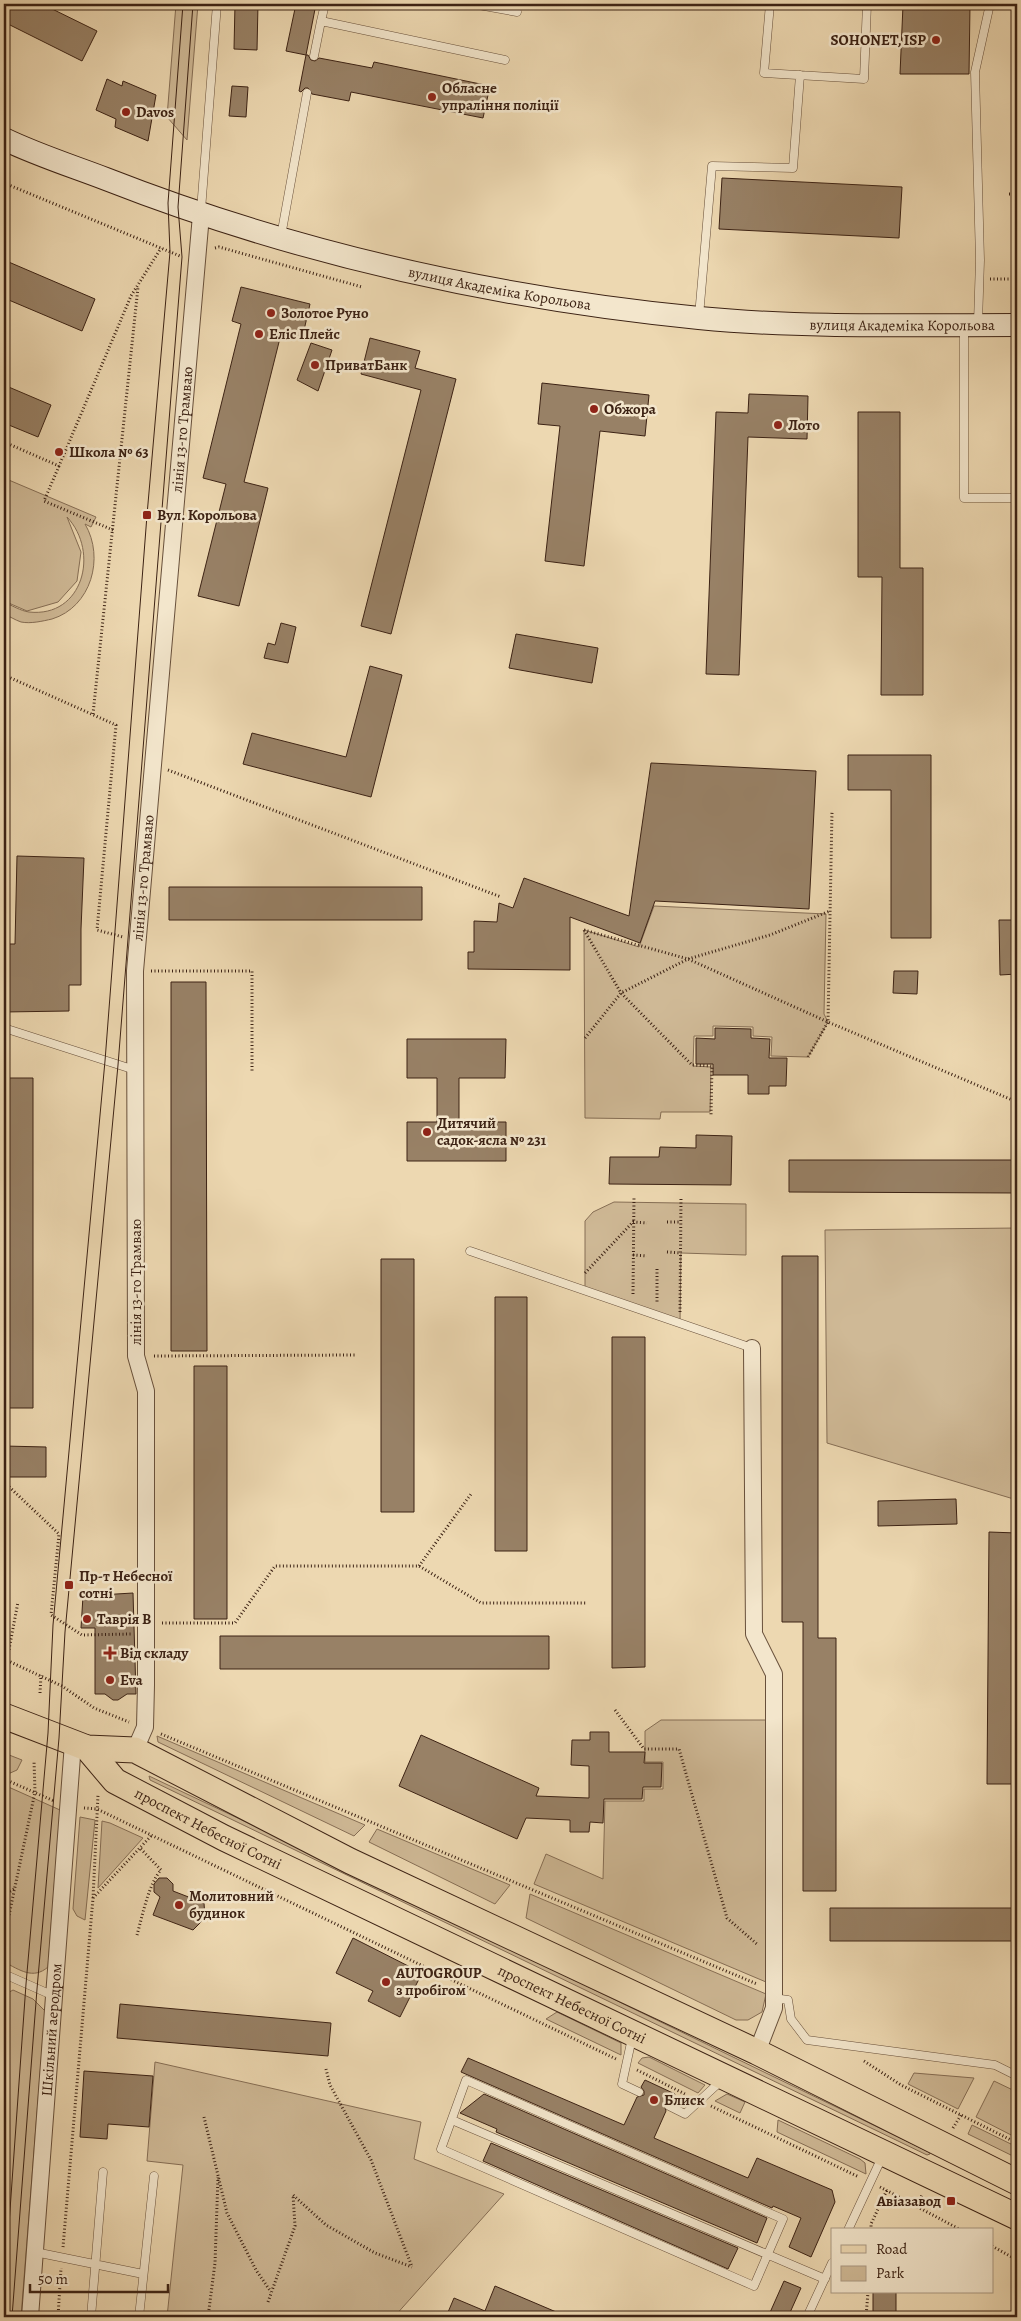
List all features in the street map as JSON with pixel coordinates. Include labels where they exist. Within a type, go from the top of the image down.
[{"type":"main road","name":"вулиця Академіка Корольова","points":[[4,139],[201,215],[368,263],[523,294],[699,318],[857,325],[1017,325]]},
{"type":"main road","name":"проспект Небесної Сотні","points":[[4,1716],[80,1745],[135,1750],[350,1861],[757,2052],[1017,2182]]},
{"type":"main road","name":"проспект Небесної Сотні","points":[[80,1745],[115,1781],[224,1838],[1017,2217]]},
{"type":"street","name":"лінія 13-го Трамваю","points":[[135,1750],[145,1727],[146,1391],[136,1356],[135,971],[201,215]]},
{"type":"street","points":[[752,1348],[754,1634],[774,1674],[774,2008],[757,2052]]},
{"type":"street","name":"Шкільний аеродром","points":[[30,2317],[54,1996],[80,1745]]},
{"type":"lane","name":"лінія 13-го Трамваю","points":[[201,215],[217,4]]},
{"type":"lane","points":[[314,56],[325,4]]},
{"type":"lane","points":[[472,4],[517,12]]},
{"type":"lane","points":[[770,4],[764,72],[864,79],[867,4]]},
{"type":"lane","points":[[990,4],[975,72],[979,280],[971,325],[964,498],[1017,498]]},
{"type":"lane","points":[[321,21],[505,60]]},
{"type":"lane","points":[[699,318],[712,166],[794,168],[800,74]]},
{"type":"lane","points":[[280,238],[307,93]]},
{"type":"lane","points":[[4,1028],[135,1070]]},
{"type":"lane","points":[[470,1251],[752,1348]]},
{"type":"lane","points":[[4,1974],[54,1996]]},
{"type":"lane","points":[[773,1994],[788,2000],[791,2019],[808,2040],[995,2065],[1017,2076]]},
{"type":"lane","points":[[632,2033],[622,2084],[639,2092]]},
{"type":"lane","points":[[669,2106],[685,2114],[726,2078]]},
{"type":"lane","points":[[466,2080],[783,2219],[754,2286],[441,2149],[452,2120],[466,2080]]},
{"type":"lane","points":[[452,2120],[825,2279]]},
{"type":"lane","points":[[849,2228],[884,2154]]},
{"type":"lane","points":[[91,2317],[103,2172]]},
{"type":"lane","points":[[139,2317],[154,2176]]},
{"type":"lane","points":[[35,2252],[143,2274]]},
{"type":"lane","points":[[807,2317],[831,2265]]},
{"type":"path","points":[[4,183],[161,248],[131,296],[44,501],[113,530]]},
{"type":"path","points":[[1009,194],[1017,194]]},
{"type":"path","points":[[219,247],[362,287]]},
{"type":"path","points":[[979,280],[1017,279]]},
{"type":"path","points":[[93,714],[138,287]]},
{"type":"path","points":[[4,442],[59,466]]},
{"type":"path","points":[[4,675],[116,725],[97,930],[138,941]]},
{"type":"path","points":[[153,765],[501,897]]},
{"type":"path","points":[[808,1057],[828,1022],[832,811]]},
{"type":"path","points":[[585,1038],[621,993],[688,958],[770,935],[830,911]]},
{"type":"path","points":[[711,1115],[712,1066],[692,1065],[621,993],[584,930],[688,958],[828,1022],[1017,1102]]},
{"type":"path","points":[[135,971],[252,971],[252,1071]]},
{"type":"path","points":[[633,1307],[634,1196]]},
{"type":"path","points":[[680,1323],[681,1198]]},
{"type":"path","points":[[634,1222],[647,1223]]},
{"type":"path","points":[[585,1273],[634,1222]]},
{"type":"path","points":[[668,1222],[681,1222]]},
{"type":"path","points":[[667,1252],[681,1253]]},
{"type":"path","points":[[633,1255],[647,1256]]},
{"type":"path","points":[[657,1269],[657,1315]]},
{"type":"path","points":[[136,1356],[355,1356]]},
{"type":"path","points":[[4,1482],[59,1534],[51,1614],[82,1634],[235,1623],[275,1566],[419,1566],[481,1603],[586,1603]]},
{"type":"path","points":[[419,1566],[471,1494]]},
{"type":"path","points":[[18,1602],[5,1660],[41,1675],[77,1694],[94,1708],[145,1727],[773,1994]]},
{"type":"path","points":[[40,1693],[41,1675]]},
{"type":"path","points":[[615,1710],[644,1749],[679,1749],[727,1918],[774,1958]]},
{"type":"path","points":[[4,1940],[35,1792],[34,1761]]},
{"type":"path","points":[[4,1780],[58,1802]]},
{"type":"path","points":[[58,2317],[93,1898],[98,1794]]},
{"type":"path","points":[[78,1807],[97,1810],[522,2017],[626,2064],[887,2190],[957,2228]]},
{"type":"path","points":[[93,1898],[151,1836]]},
{"type":"path","points":[[137,1936],[157,1874],[162,1870],[140,1848]]},
{"type":"path","points":[[4,1895],[15,1889]]},
{"type":"path","points":[[839,2044],[901,2085],[1017,2143]]},
{"type":"path","points":[[268,2302],[295,2226],[293,2194],[326,2225],[375,2253],[412,2267],[370,2160],[330,2085],[326,2069]]},
{"type":"path","points":[[951,2131],[960,2115]]},
{"type":"path","points":[[204,2116],[228,2213],[256,2270],[271,2292]]},
{"type":"path","points":[[208,2317],[215,2263],[218,2172]]},
{"type":"path","points":[[871,2228],[871,2224],[887,2190]]},
{"type":"path","points":[[994,2247],[1017,2260]]},
{"type":"path","points":[[866,2317],[868,2294]]},
{"type":"green space","points":[[176,4],[198,4],[187,140],[167,117]]},
{"type":"green space","points":[[4,478],[96,517],[91,527],[85,524],[91,537],[94,552],[91,580],[85,593],[76,604],[65,613],[52,619],[21,622],[4,614],[4,602],[29,612],[47,611],[62,605],[73,594],[81,580],[84,564],[83,547],[77,531],[67,517],[81,552],[77,581],[58,602],[27,611],[4,601]]},
{"type":"green space","points":[[654,906],[826,914],[824,1014],[828,1022],[808,1057],[771,1056],[772,1037],[753,1036],[753,1027],[713,1026],[713,1036],[694,1036],[693,1066],[711,1067],[710,1112],[661,1112],[660,1119],[585,1118],[584,930],[639,947]]},
{"type":"green space","points":[[614,1202],[746,1204],[746,1255],[681,1253],[680,1323],[585,1291],[585,1221],[593,1212]]},
{"type":"green space","points":[[1017,1228],[1017,1500],[827,1443],[825,1230]]},
{"type":"green space","points":[[661,1720],[766,1720],[766,1982],[534,1884],[546,1854],[603,1879],[605,1801],[644,1801],[644,1789],[663,1789],[663,1762],[645,1762],[645,1731]]},
{"type":"green space","points":[[157,1736],[365,1825],[354,1836],[158,1742]]},
{"type":"green space","points":[[4,1753],[22,1760],[17,1770],[8,1774],[4,1772]]},
{"type":"green space","points":[[149,1776],[341,1867],[930,2154],[927,2155],[150,1780]]},
{"type":"green space","points":[[4,1785],[60,1810],[48,1967],[37,1973],[26,1972],[4,1962]]},
{"type":"green space","points":[[80,1817],[95,1820],[85,1920],[77,1916],[73,1909]]},
{"type":"green space","points":[[102,1821],[143,1838],[98,1888]]},
{"type":"green space","points":[[377,1829],[510,1885],[495,1904],[369,1842]]},
{"type":"green space","points":[[530,1894],[766,1994],[762,2012],[748,2020],[736,2020],[526,1918]]},
{"type":"green space","points":[[13,1990],[33,1999],[45,2011],[21,2317],[4,2317],[4,1995]]},
{"type":"green space","points":[[557,2012],[621,2043],[621,2055],[546,2019]]},
{"type":"green space","points":[[649,2057],[705,2085],[698,2093],[638,2063],[642,2058]]},
{"type":"green space","points":[[155,2062],[421,2122],[414,2159],[504,2194],[394,2317],[167,2317],[183,2165],[147,2161]]},
{"type":"green space","points":[[914,2073],[974,2078],[958,2109],[908,2084]]},
{"type":"green space","points":[[994,2081],[1017,2092],[1017,2138],[976,2117]]},
{"type":"green space","points":[[727,2094],[745,2102],[740,2113],[715,2101]]},
{"type":"green space","points":[[778,2120],[860,2159],[865,2163],[866,2174],[777,2132]]},
{"type":"green space","points":[[972,2125],[1017,2147],[1017,2158],[968,2134]]},
{"type":"building","points":[[4,4],[42,4],[97,31],[82,61],[4,22]]},
{"type":"building","points":[[235,4],[258,4],[257,50],[234,49]]},
{"type":"building","points":[[296,4],[316,4],[306,55],[286,51]]},
{"type":"building","name":"SOHONET, ISP","points":[[903,5],[970,5],[969,74],[900,74]]},
{"type":"building","name":"Обласне упраління поліції","points":[[306,55],[315,61],[319,58],[372,68],[374,62],[490,86],[483,118],[351,92],[349,101],[312,94],[308,88],[301,92],[299,91]]},
{"type":"building","name":"Davos","points":[[107,79],[122,86],[123,81],[156,95],[148,141],[115,127],[116,119],[96,110]]},
{"type":"building","points":[[232,86],[248,87],[246,117],[229,116]]},
{"type":"building","points":[[722,178],[902,187],[899,238],[719,229]]},
{"type":"building","points":[[4,260],[95,299],[82,331],[4,298]]},
{"type":"building","points":[[241,287],[310,304],[302,339],[281,334],[244,482],[268,488],[239,606],[198,596],[226,484],[203,478],[241,324],[232,321]]},
{"type":"building","points":[[370,338],[420,351],[415,368],[456,379],[391,634],[361,626],[421,390],[361,374]]},
{"type":"building","name":"ПриватБанк","points":[[311,343],[332,350],[318,391],[297,380]]},
{"type":"building","points":[[542,383],[649,395],[645,436],[600,431],[584,566],[545,561],[560,426],[538,424]]},
{"type":"building","points":[[4,385],[51,405],[38,437],[4,423]]},
{"type":"building","points":[[749,394],[808,396],[807,439],[748,437],[739,675],[706,674],[716,412],[748,413]]},
{"type":"building","points":[[858,412],[900,412],[900,568],[923,568],[923,695],[881,695],[882,577],[858,577]]},
{"type":"building","points":[[281,623],[296,627],[288,663],[264,658],[268,643],[275,645]]},
{"type":"building","points":[[516,634],[598,648],[592,683],[509,668]]},
{"type":"building","points":[[370,666],[402,675],[371,797],[243,764],[252,733],[346,757]]},
{"type":"building","points":[[848,755],[931,755],[931,938],[891,938],[891,790],[848,790]]},
{"type":"building","points":[[651,763],[816,771],[809,909],[655,901],[640,943],[570,917],[570,970],[468,969],[468,952],[474,952],[474,921],[497,922],[499,903],[513,908],[524,878],[629,916]]},
{"type":"building","points":[[17,856],[84,858],[81,985],[69,985],[69,1011],[4,1012],[4,944],[15,944]]},
{"type":"building","points":[[169,887],[422,887],[422,920],[169,920]]},
{"type":"building","points":[[999,920],[1017,920],[1017,974],[1000,975]]},
{"type":"building","points":[[894,971],[918,971],[917,994],[893,993]]},
{"type":"building","points":[[171,982],[206,982],[207,1351],[171,1351]]},
{"type":"building","points":[[715,1028],[751,1029],[751,1038],[770,1039],[769,1058],[787,1058],[786,1086],[769,1086],[769,1094],[748,1094],[748,1075],[713,1075],[713,1064],[696,1064],[696,1038],[715,1039]]},
{"type":"building","points":[[407,1039],[506,1039],[505,1078],[459,1078],[459,1122],[506,1122],[506,1161],[407,1161],[407,1122],[437,1122],[437,1078],[407,1078]]},
{"type":"building","points":[[4,1078],[33,1078],[33,1408],[4,1408]]},
{"type":"building","points":[[696,1135],[732,1136],[731,1185],[609,1184],[610,1157],[659,1157],[660,1147],[696,1148]]},
{"type":"building","points":[[789,1160],[1017,1160],[1017,1193],[789,1192]]},
{"type":"building","points":[[782,1256],[818,1256],[818,1638],[836,1638],[836,1891],[803,1891],[803,1622],[782,1622]]},
{"type":"building","points":[[381,1259],[414,1259],[414,1512],[381,1512]]},
{"type":"building","points":[[495,1297],[527,1297],[527,1551],[495,1551]]},
{"type":"building","points":[[612,1337],[645,1337],[645,1667],[612,1668]]},
{"type":"building","points":[[194,1366],[227,1366],[227,1619],[194,1619]]},
{"type":"building","points":[[4,1446],[46,1447],[46,1477],[4,1477]]},
{"type":"building","points":[[956,1499],[957,1524],[878,1526],[878,1501]]},
{"type":"building","points":[[989,1532],[1017,1533],[1017,1784],[987,1784]]},
{"type":"building","points":[[133,1593],[136,1694],[127,1694],[118,1700],[113,1700],[105,1694],[95,1694],[95,1628],[81,1628],[83,1596]]},
{"type":"building","points":[[220,1636],[549,1636],[549,1669],[220,1669]]},
{"type":"building","points":[[590,1732],[609,1732],[609,1752],[645,1752],[644,1763],[662,1763],[661,1787],[643,1787],[642,1799],[604,1799],[603,1823],[590,1822],[589,1832],[570,1832],[570,1820],[526,1818],[517,1839],[399,1786],[421,1735],[539,1788],[536,1796],[589,1798],[589,1766],[571,1765],[572,1740],[590,1740]]},
{"type":"building","name":"Молитовний будинок","points":[[159,1878],[167,1878],[173,1884],[173,1891],[204,1903],[205,1918],[193,1930],[153,1915],[160,1897],[154,1892],[154,1884]]},
{"type":"building","points":[[830,1908],[1017,1908],[1017,1941],[830,1941]]},
{"type":"building","name":"AUTOGROUP з пробігом","points":[[353,1938],[422,1973],[400,2017],[368,2001],[373,1991],[336,1973]]},
{"type":"building","points":[[120,2004],[331,2023],[328,2056],[117,2038]]},
{"type":"building","points":[[468,2058],[624,2125],[637,2097],[644,2095],[641,2087],[645,2080],[675,2094],[671,2101],[666,2101],[664,2104],[666,2111],[654,2138],[748,2178],[757,2158],[832,2190],[835,2202],[811,2257],[789,2247],[801,2218],[773,2206],[772,2208],[461,2072]]},
{"type":"building","points":[[84,2071],[153,2076],[149,2127],[108,2124],[107,2139],[80,2137]]},
{"type":"building","points":[[484,2094],[767,2218],[757,2243],[496,2132],[497,2129],[460,2113]]},
{"type":"building","points":[[491,2143],[738,2248],[728,2269],[483,2161]]},
{"type":"building","points":[[784,2281],[801,2288],[788,2317],[768,2317]]},
{"type":"building","points":[[495,2286],[568,2317],[446,2317],[454,2298],[485,2311]]},
{"type":"building","points":[[873,2294],[896,2294],[896,2317],[873,2317]]},
{"type":"tram line","points":[[4,2295],[26,1984],[48,1733],[53,1625],[105,1061],[147,515],[170,252],[168,203],[183,4]]},
{"type":"tram line","points":[[12,2317],[37,1989],[59,1738],[65,1632],[118,1065],[182,257],[178,207],[193,4]]},
{"type":"place","name":"SOHONET, ISP","points":[[936,40]]},
{"type":"place","name":"Обласне упраління поліції","points":[[432,97]]},
{"type":"place","name":"Davos","points":[[126,112]]},
{"type":"place","name":"Золотое Руно","points":[[271,313]]},
{"type":"place","name":"Еліс Плейс","points":[[259,334]]},
{"type":"place","name":"ПриватБанк","points":[[315,365]]},
{"type":"place","name":"Обжора","points":[[594,409]]},
{"type":"place","name":"Лото","points":[[778,425]]},
{"type":"place","name":"Школа № 63","points":[[59,452]]},
{"type":"place","name":"Вул. Корольова","points":[[147,515]]},
{"type":"place","name":"Дитячий садок-ясла № 231","points":[[427,1132]]},
{"type":"place","name":"Пр-т Небесної сотні","points":[[69,1585]]},
{"type":"place","name":"Таврія В","points":[[87,1619]]},
{"type":"place","name":"Від складу","points":[[110,1653]]},
{"type":"place","name":"Eva","points":[[110,1680]]},
{"type":"place","name":"Молитовний будинок","points":[[179,1905]]},
{"type":"place","name":"AUTOGROUP з пробігом","points":[[386,1982]]},
{"type":"place","name":"Блиск","points":[[654,2100]]},
{"type":"place","name":"Авіазавод","points":[[951,2201]]}]
